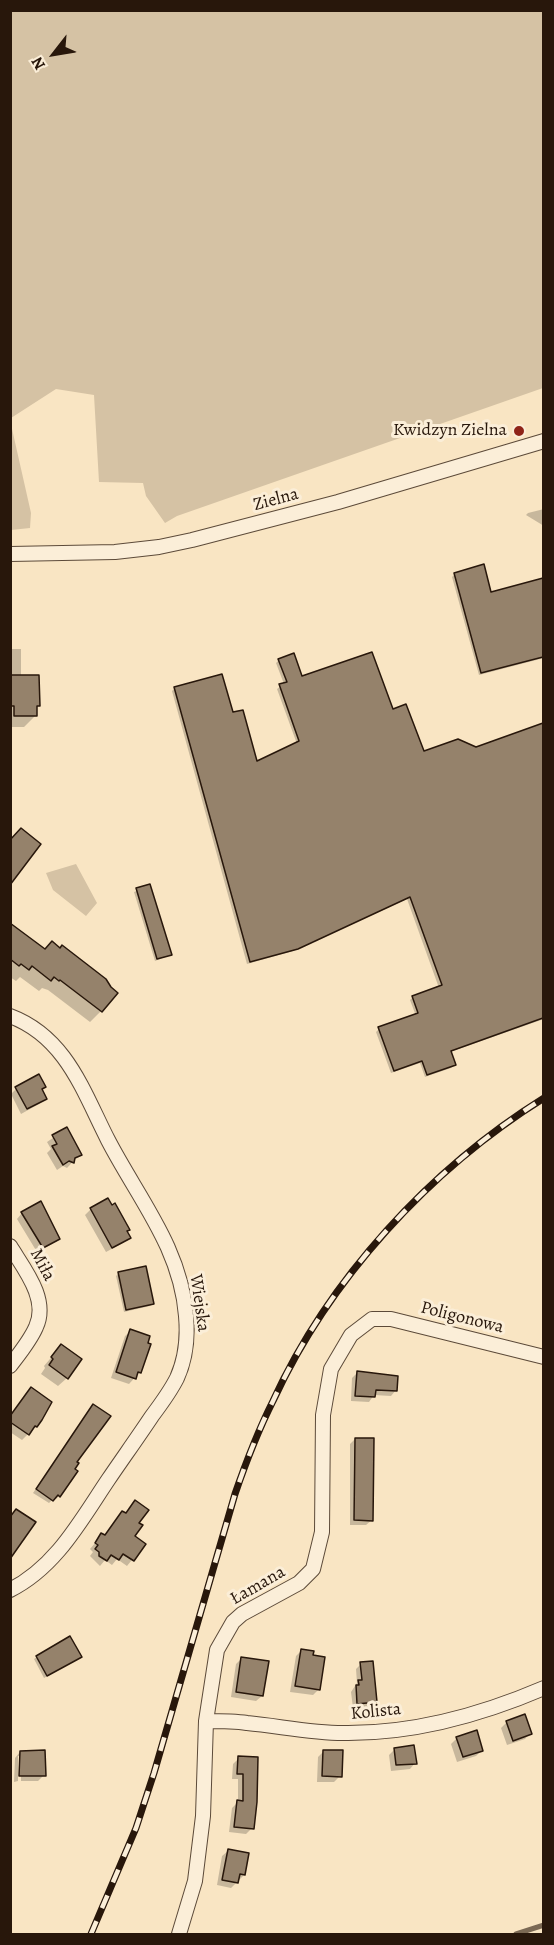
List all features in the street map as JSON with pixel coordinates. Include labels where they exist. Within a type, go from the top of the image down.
[{"type":"street","name":"Zielna","points":[[10,555],[116,552],[192,540],[338,502],[543,441]]},
{"type":"street","name":"Wiejska","points":[[10,1016],[44,1033],[71,1067],[168,1246],[183,1294],[187,1331],[183,1362],[170,1391],[62,1547],[38,1573],[10,1590]]},
{"type":"street","name":"Miła","points":[[10,1245],[37,1293],[40,1310],[36,1327],[10,1366]]},
{"type":"street","name":"Poligonowa","points":[[372,1319],[391,1319],[543,1357]]},
{"type":"street","name":"Łamana","points":[[179,1935],[195,1881],[203,1816],[206,1721],[217,1650],[233,1622],[248,1610],[299,1583],[313,1569],[322,1532],[323,1414],[331,1369],[351,1335],[372,1319]]},
{"type":"street","name":"Kolista","points":[[206,1721],[343,1733],[392,1730],[440,1722],[486,1710],[543,1688]]},
{"type":"shaded area","points":[[11,10],[543,11],[543,388],[177,516],[165,523],[146,496],[143,483],[99,482],[94,395],[56,389],[11,418]]},
{"type":"shaded area","points":[[10,420],[31,513],[30,528],[11,530]]},
{"type":"shaded area","points":[[76,864],[97,903],[86,916],[53,890],[46,873]]},
{"type":"building","points":[[484,564],[491,592],[543,578],[543,657],[481,673],[454,573]]},
{"type":"building","points":[[372,652],[393,709],[406,704],[424,751],[458,739],[476,747],[543,723],[543,1018],[451,1051],[456,1065],[427,1075],[422,1061],[394,1071],[378,1027],[418,1013],[412,996],[442,985],[410,897],[298,949],[250,962],[174,687],[222,674],[233,712],[243,710],[257,761],[299,741],[279,684],[287,682],[278,659],[294,653],[302,676]]},
{"type":"building","points":[[10,675],[39,675],[40,706],[37,706],[37,716],[14,716],[14,706],[11,706]]},
{"type":"building","points":[[21,828],[41,844],[10,885],[10,840]]},
{"type":"building","points":[[150,884],[172,955],[157,959],[136,888]]},
{"type":"building","points":[[10,923],[45,949],[52,941],[60,948],[62,945],[106,979],[118,993],[102,1012],[60,980],[54,977],[51,981],[32,966],[29,970],[21,964],[19,966],[10,959]]},
{"type":"building","points":[[39,1074],[46,1087],[42,1089],[47,1099],[27,1109],[15,1087]]},
{"type":"building","points":[[67,1127],[82,1155],[75,1158],[74,1163],[69,1161],[63,1165],[52,1146],[57,1144],[52,1135]]},
{"type":"building","points":[[108,1198],[112,1205],[115,1203],[130,1230],[127,1231],[131,1238],[112,1248],[90,1208]]},
{"type":"building","points":[[41,1201],[60,1239],[43,1248],[21,1212]]},
{"type":"building","points":[[146,1266],[154,1304],[126,1310],[118,1272]]},
{"type":"building","points":[[130,1329],[150,1336],[148,1343],[151,1344],[141,1373],[138,1372],[136,1379],[116,1372]]},
{"type":"building","points":[[61,1344],[82,1359],[68,1379],[49,1365],[53,1359],[51,1357]]},
{"type":"building","points":[[357,1371],[398,1376],[397,1391],[376,1390],[375,1397],[355,1396]]},
{"type":"building","points":[[31,1387],[52,1402],[42,1420],[29,1435],[10,1422],[10,1416]]},
{"type":"building","points":[[93,1404],[111,1416],[77,1462],[79,1463],[75,1469],[78,1471],[60,1497],[58,1495],[53,1501],[36,1489]]},
{"type":"building","points":[[355,1438],[374,1438],[373,1521],[354,1520]]},
{"type":"building","points":[[135,1500],[149,1510],[139,1523],[143,1525],[135,1536],[146,1544],[134,1561],[123,1554],[119,1560],[111,1555],[107,1561],[99,1556],[99,1552],[95,1549],[98,1545],[95,1543],[101,1533],[105,1535],[122,1511],[126,1513]]},
{"type":"building","points":[[16,1509],[36,1522],[10,1559],[10,1517]]},
{"type":"building","points":[[70,1636],[82,1657],[47,1676],[36,1656]]},
{"type":"building","points":[[301,1649],[314,1651],[313,1655],[325,1657],[320,1690],[295,1686]]},
{"type":"building","points":[[241,1657],[269,1661],[263,1696],[236,1692]]},
{"type":"building","points":[[373,1661],[377,1702],[357,1704],[356,1685],[359,1685],[358,1680],[362,1680],[360,1662]]},
{"type":"building","points":[[525,1714],[532,1734],[513,1741],[506,1721]]},
{"type":"building","points":[[477,1730],[483,1751],[463,1757],[456,1737]]},
{"type":"building","points":[[414,1745],[417,1764],[396,1765],[394,1748]]},
{"type":"building","points":[[45,1750],[46,1776],[19,1776],[20,1751]]},
{"type":"building","points":[[323,1750],[343,1750],[342,1777],[322,1776]]},
{"type":"building","points":[[238,1756],[258,1757],[254,1829],[234,1827],[237,1800],[243,1801],[243,1774],[237,1774]]},
{"type":"building","points":[[228,1849],[249,1853],[245,1875],[240,1874],[238,1883],[222,1880]]},
{"type":"waterway","points":[[516,1934],[544,1925]]},
{"type":"railway","points":[[91,1934],[136,1828],[239,1482],[262,1424],[296,1356],[323,1312],[353,1270],[387,1230],[461,1158],[502,1126],[544,1098]]},
{"type":"place","name":"Kwidzyn Zielna","points":[[519,431]]}]
